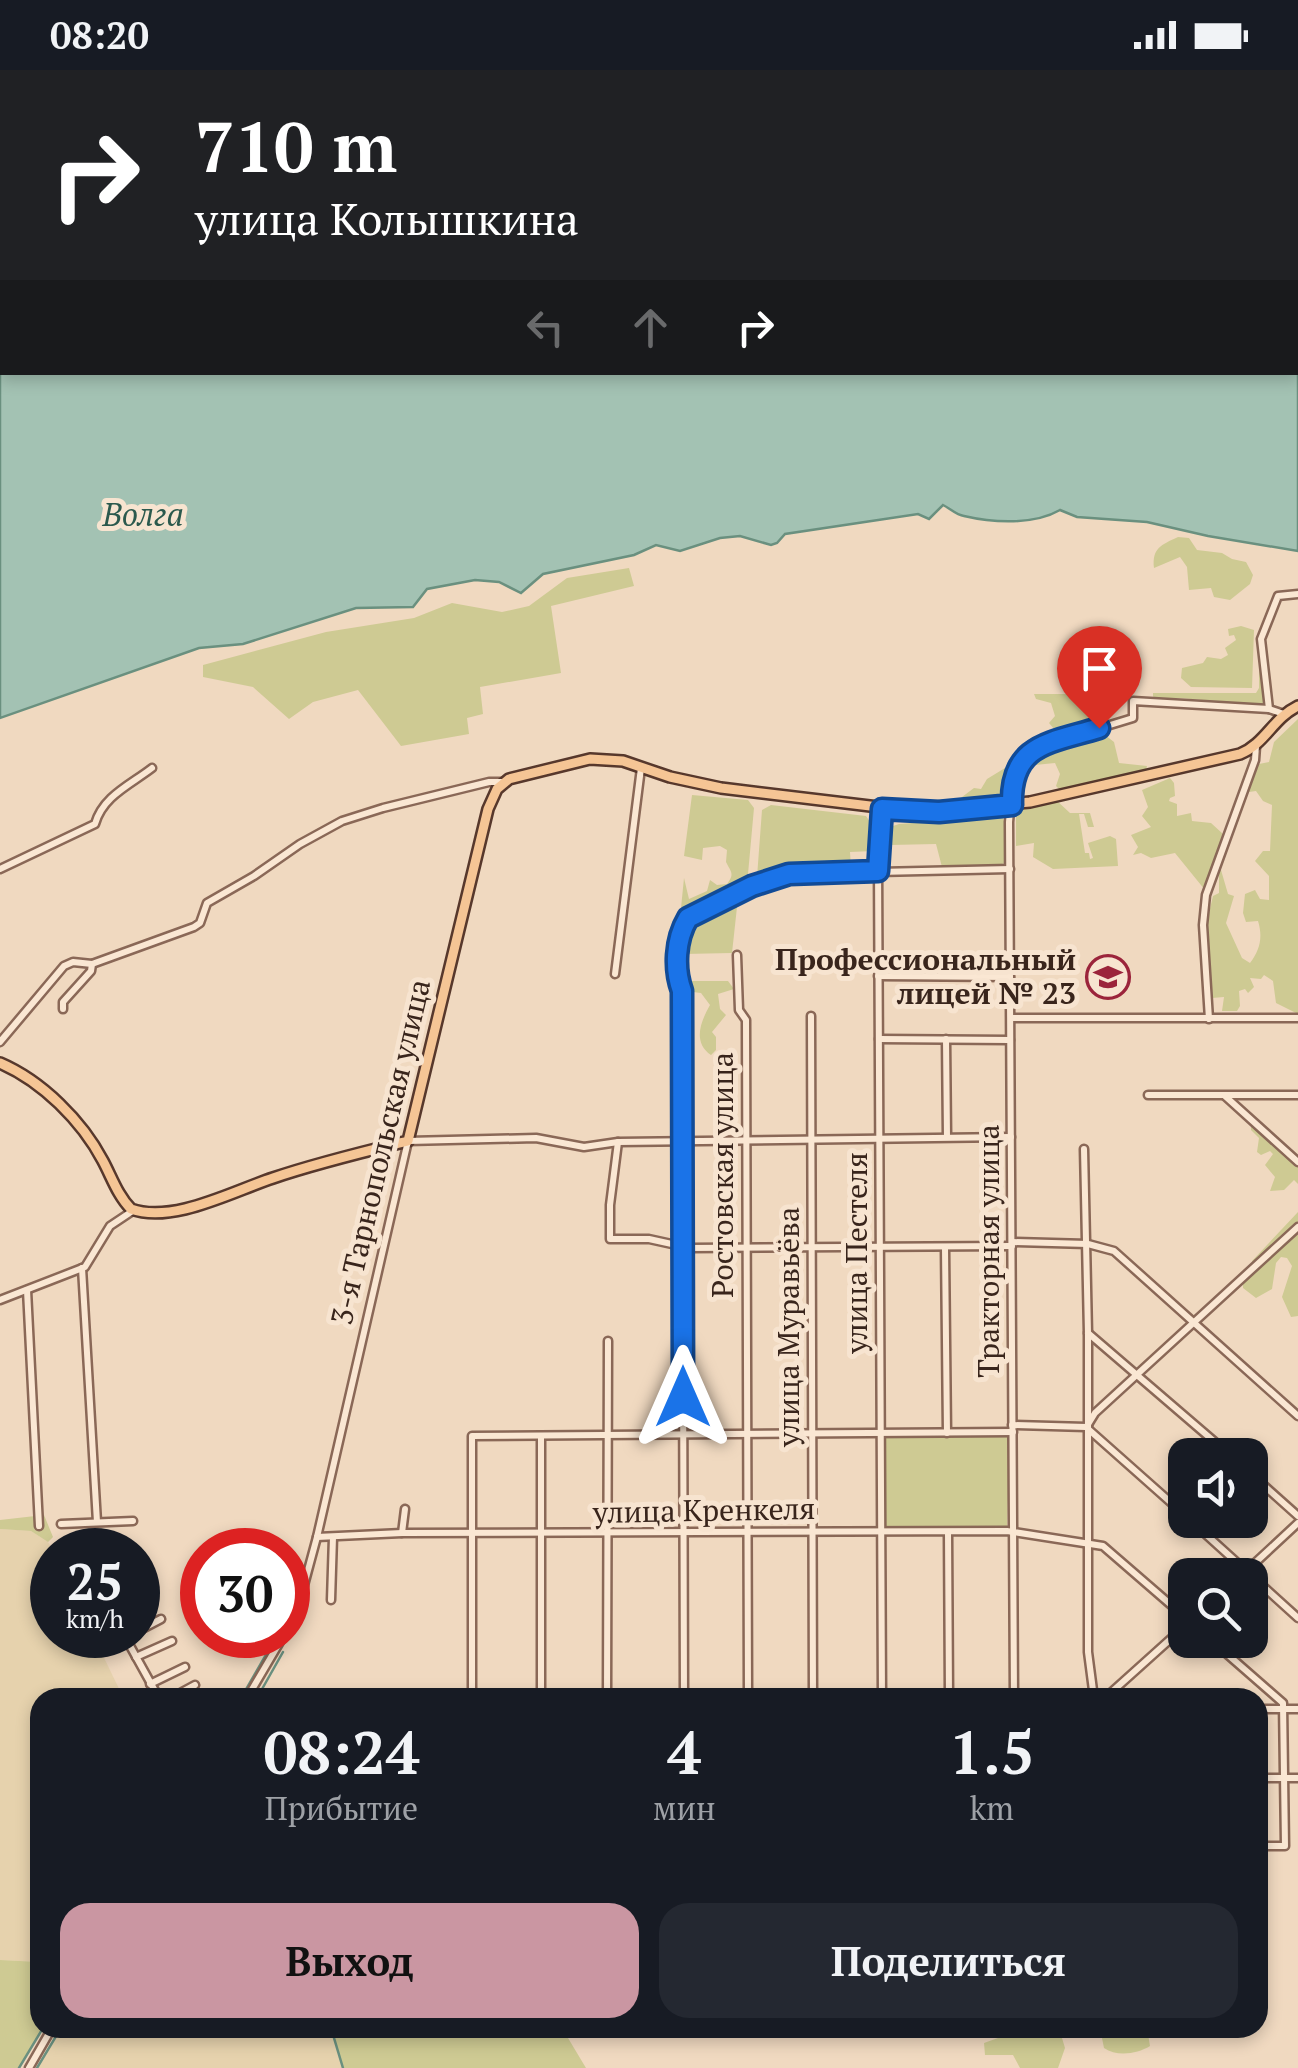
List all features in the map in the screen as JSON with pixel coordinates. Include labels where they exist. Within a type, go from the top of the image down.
[{"type":"main road","points":[[503,782],[522,773],[580,760],[608,759],[706,785],[882,809],[939,812],[1012,805],[1240,754],[1256,746],[1284,714],[1298,706]]},
{"type":"main road","name":"3-я Тарнопольская улица","points":[[408,1141],[486,817],[503,782]]},
{"type":"main road","points":[[0,1063],[34,1084],[76,1122],[102,1159],[121,1198],[134,1210],[161,1213],[203,1204],[273,1178],[408,1141]]},
{"type":"street","points":[[1284,714],[1269,709],[1262,632],[1278,596],[1296,594]]},
{"type":"street","name":"Тракторная улица","points":[[1014,1688],[1009,822],[1013,777],[1031,749],[1133,718],[1133,701],[1269,709]]},
{"type":"street","points":[[1209,1019],[1206,895],[1256,746]]},
{"type":"street","points":[[615,974],[641,766]]},
{"type":"street","points":[[0,869],[94,824],[123,786],[152,768]]},
{"type":"street","points":[[0,1042],[64,966],[73,962],[92,964],[200,924],[207,904],[342,821],[489,782],[503,782]]},
{"type":"street","name":"улица Пестеля","points":[[882,809],[878,871],[882,1688]]},
{"type":"street","points":[[684,1688],[682,991],[676,980],[682,928],[697,912],[789,874],[1010,869]]},
{"type":"street","name":"Ростовская улица","points":[[737,955],[739,1010],[746,1020],[748,1688]]},
{"type":"street","points":[[63,1009],[63,1002],[91,971],[92,964]]},
{"type":"street","points":[[878,976],[1010,977]]},
{"type":"street","name":"улица Муравьёва","points":[[811,1016],[813,1688]]},
{"type":"street","points":[[1011,1018],[1298,1018]]},
{"type":"street","points":[[879,1039],[1010,1040]]},
{"type":"street","points":[[946,1039],[947,1138]]},
{"type":"street","points":[[1148,1095],[1298,1095]]},
{"type":"street","points":[[1223,1095],[1298,1162]]},
{"type":"street","points":[[408,1141],[536,1138],[584,1147],[618,1142],[1011,1136]]},
{"type":"street","name":"3-я Тарнопольская улица","points":[[310,1566],[408,1141]]},
{"type":"street","points":[[618,1142],[610,1239],[746,1248],[1088,1244],[1114,1251],[1298,1416]]},
{"type":"street","points":[[1084,1148],[1088,1244],[1088,1652],[1093,1688]]},
{"type":"street","points":[[97,1522],[84,1268],[110,1226],[134,1210]]},
{"type":"street","points":[[1086,1427],[1095,1413],[1298,1227]]},
{"type":"street","points":[[945,1248],[947,1433]]},
{"type":"street","points":[[0,1300],[84,1268]]},
{"type":"street","points":[[27,1290],[39,1526]]},
{"type":"street","points":[[1088,1333],[1211,1438]]},
{"type":"street","points":[[607,1688],[608,1341]]},
{"type":"street","points":[[472,1688],[472,1436],[947,1433],[1086,1427],[1168,1500]]},
{"type":"street","points":[[541,1436],[541,1688]]},
{"type":"street","points":[[1259,1558],[1298,1519],[1268,1490]]},
{"type":"street","points":[[402,1534],[405,1509]]},
{"type":"street","points":[[61,1524],[134,1521]]},
{"type":"street","points":[[948,1532],[949,1688]]},
{"type":"street","name":"улица Кренкеля","points":[[318,1537],[948,1532],[1014,1533],[1085,1540],[1090,1544]]},
{"type":"street","points":[[331,1600],[332,1536]]},
{"type":"street","points":[[1208,1538],[1229,1558]]},
{"type":"street","points":[[1090,1544],[1104,1546],[1168,1602]]},
{"type":"street","points":[[1268,1593],[1298,1618]]},
{"type":"street","points":[[160,1646],[172,1641]]},
{"type":"street","points":[[1119,1688],[1168,1643]]},
{"type":"street","points":[[137,1658],[153,1688]]},
{"type":"street","points":[[253,1688],[270,1658]]},
{"type":"street","points":[[1232,1658],[1266,1688]]},
{"type":"street","points":[[150,1684],[185,1667]]},
{"type":"street","points":[[189,1688],[195,1685]]},
{"type":"street","points":[[1268,1690],[1283,1703],[1284,1709],[1284,1846],[1268,1846]]},
{"type":"street","points":[[1268,1709],[1298,1709]]},
{"type":"street","points":[[1268,1778],[1298,1778]]},
{"type":"street","points":[[28,2068],[46,2038]]},
{"type":"shaded area","points":[[1178,537],[1189,538],[1197,550],[1222,553],[1246,562],[1253,575],[1250,584],[1230,600],[1214,597],[1211,588],[1189,590],[1187,567],[1180,557],[1154,568],[1159,548]]},
{"type":"shaded area","points":[[629,568],[634,586],[551,606],[561,673],[480,687],[483,714],[467,718],[469,734],[401,746],[358,690],[313,702],[289,719],[253,687],[203,677],[203,665],[326,632],[414,618],[452,603],[502,612],[529,606],[567,578]]},
{"type":"shaded area","points":[[1241,626],[1254,630],[1252,688],[1191,687],[1181,678],[1182,668],[1203,663],[1207,657],[1221,659],[1228,655],[1225,648],[1236,640],[1234,635],[1229,636],[1228,629]]},
{"type":"shaded area","points":[[1259,656],[1265,704],[1155,700],[1153,696],[1256,693]]},
{"type":"shaded area","points":[[1034,694],[1098,694],[1095,704],[1101,732],[1114,742],[1119,763],[1147,766],[1146,770],[1060,790],[1056,786],[1060,774],[1055,763],[1035,765],[1032,761],[1061,737],[1049,723],[1055,716],[1051,703],[1036,699]]},
{"type":"shaded area","points":[[1298,719],[1298,1014],[1276,1003],[1273,981],[1264,975],[1261,979],[1250,978],[1254,987],[1248,993],[1245,989],[1239,991],[1237,1011],[1222,1011],[1224,997],[1212,998],[1206,925],[1213,896],[1219,893],[1219,870],[1228,894],[1234,896],[1226,923],[1242,958],[1250,963],[1258,948],[1260,932],[1258,921],[1246,922],[1245,894],[1255,890],[1260,899],[1269,900],[1269,876],[1255,861],[1263,851],[1270,851],[1272,805],[1249,790],[1259,764],[1269,762],[1274,742]]},
{"type":"shaded area","points":[[1005,768],[1010,799],[962,803],[958,800],[974,788],[981,789],[987,779]]},
{"type":"shaded area","points":[[1170,778],[1175,796],[1169,801],[1177,804],[1177,816],[1191,813],[1192,821],[1211,823],[1223,834],[1205,890],[1175,853],[1151,858],[1141,853],[1133,855],[1138,847],[1131,835],[1151,827],[1142,816],[1148,807],[1142,790]]},
{"type":"shaded area","points":[[692,795],[748,800],[754,808],[748,874],[734,887],[698,905],[684,919],[680,918],[684,878],[689,899],[707,891],[710,880],[717,885],[727,884],[732,875],[726,862],[727,850],[720,846],[703,848],[702,860],[684,856]]},
{"type":"shaded area","points":[[1056,800],[1070,813],[1090,813],[1094,827],[1088,827],[1084,814],[1079,814],[1085,853],[1089,853],[1090,859],[1093,858],[1088,843],[1110,836],[1116,839],[1118,866],[1053,869],[1033,857],[1034,843],[1016,846],[1016,807]]},
{"type":"shaded area","points":[[771,805],[866,816],[872,825],[874,851],[850,852],[851,868],[757,877],[762,810]]},
{"type":"shaded area","points":[[1003,818],[1005,824],[1004,863],[993,868],[942,867],[936,844],[890,845],[887,828],[899,824]]},
{"type":"shaded area","points":[[734,900],[737,907],[732,953],[684,954],[685,932],[690,924],[704,912]]},
{"type":"shaded area","points":[[728,981],[734,989],[718,994],[720,1009],[726,1015],[712,1032],[716,1050],[711,1055],[700,1038],[701,1024],[710,1005],[701,993],[693,992],[689,983]]},
{"type":"shaded area","points":[[1251,1123],[1298,1166],[1298,1184],[1294,1180],[1284,1190],[1270,1191],[1275,1177],[1265,1165],[1273,1154],[1257,1152],[1259,1138],[1251,1130]]},
{"type":"shaded area","points":[[1298,1212],[1298,1316],[1291,1317],[1282,1297],[1292,1266],[1287,1258],[1281,1257],[1276,1263],[1272,1289],[1256,1298],[1243,1288],[1243,1280],[1254,1268],[1252,1261]]},
{"type":"shaded area","points":[[1007,1434],[1007,1527],[884,1527],[884,1437]]},
{"type":"shaded area","points":[[44,1515],[49,1528],[0,1529],[0,1520]]},
{"type":"shaded area","points":[[0,1529],[30,1531],[30,1658],[104,1658],[119,1688],[30,1688],[30,1962],[0,1960]]},
{"type":"shaded area","points":[[0,1960],[30,1962],[30,2038],[37,2038],[19,2068],[0,2068]]},
{"type":"shaded area","points":[[55,2038],[334,2038],[343,2068],[37,2068]]},
{"type":"shaded area","points":[[335,2038],[568,2038],[586,2068],[343,2068]]},
{"type":"shaded area","points":[[998,2038],[1062,2038],[1065,2048],[1058,2068],[1020,2068],[1013,2055],[985,2055],[984,2043]]},
{"type":"shaded area","points":[[1102,2038],[1149,2038],[1150,2046],[1127,2053],[1104,2048]]},
{"type":"water","name":"Волга","points":[[0,375],[1298,375],[1298,551],[1147,522],[1077,517],[1060,510],[1038,518],[1001,521],[961,515],[943,505],[929,519],[918,514],[785,534],[771,545],[740,536],[680,551],[656,545],[634,555],[543,574],[521,593],[499,582],[475,580],[427,589],[413,607],[356,608],[243,644],[199,648],[0,718]]},
{"type":"waterway","points":[[247,1688],[264,1658]]},
{"type":"waterway","points":[[263,1688],[280,1658]]},
{"type":"waterway","points":[[19,2068],[37,2038]]},
{"type":"waterway","points":[[37,2068],[55,2038]]},
{"type":"waterway","points":[[334,2038],[343,2068]]},
{"type":"place","name":"Профессиональный лицей № 23","points":[[1108,977]]},
{"type":"route","points":[[683,1397],[682,991],[676,980],[682,928],[688,918],[752,886],[789,874],[878,871],[882,809],[939,812],[1012,805],[1013,777],[1031,749],[1099,728]]}]
